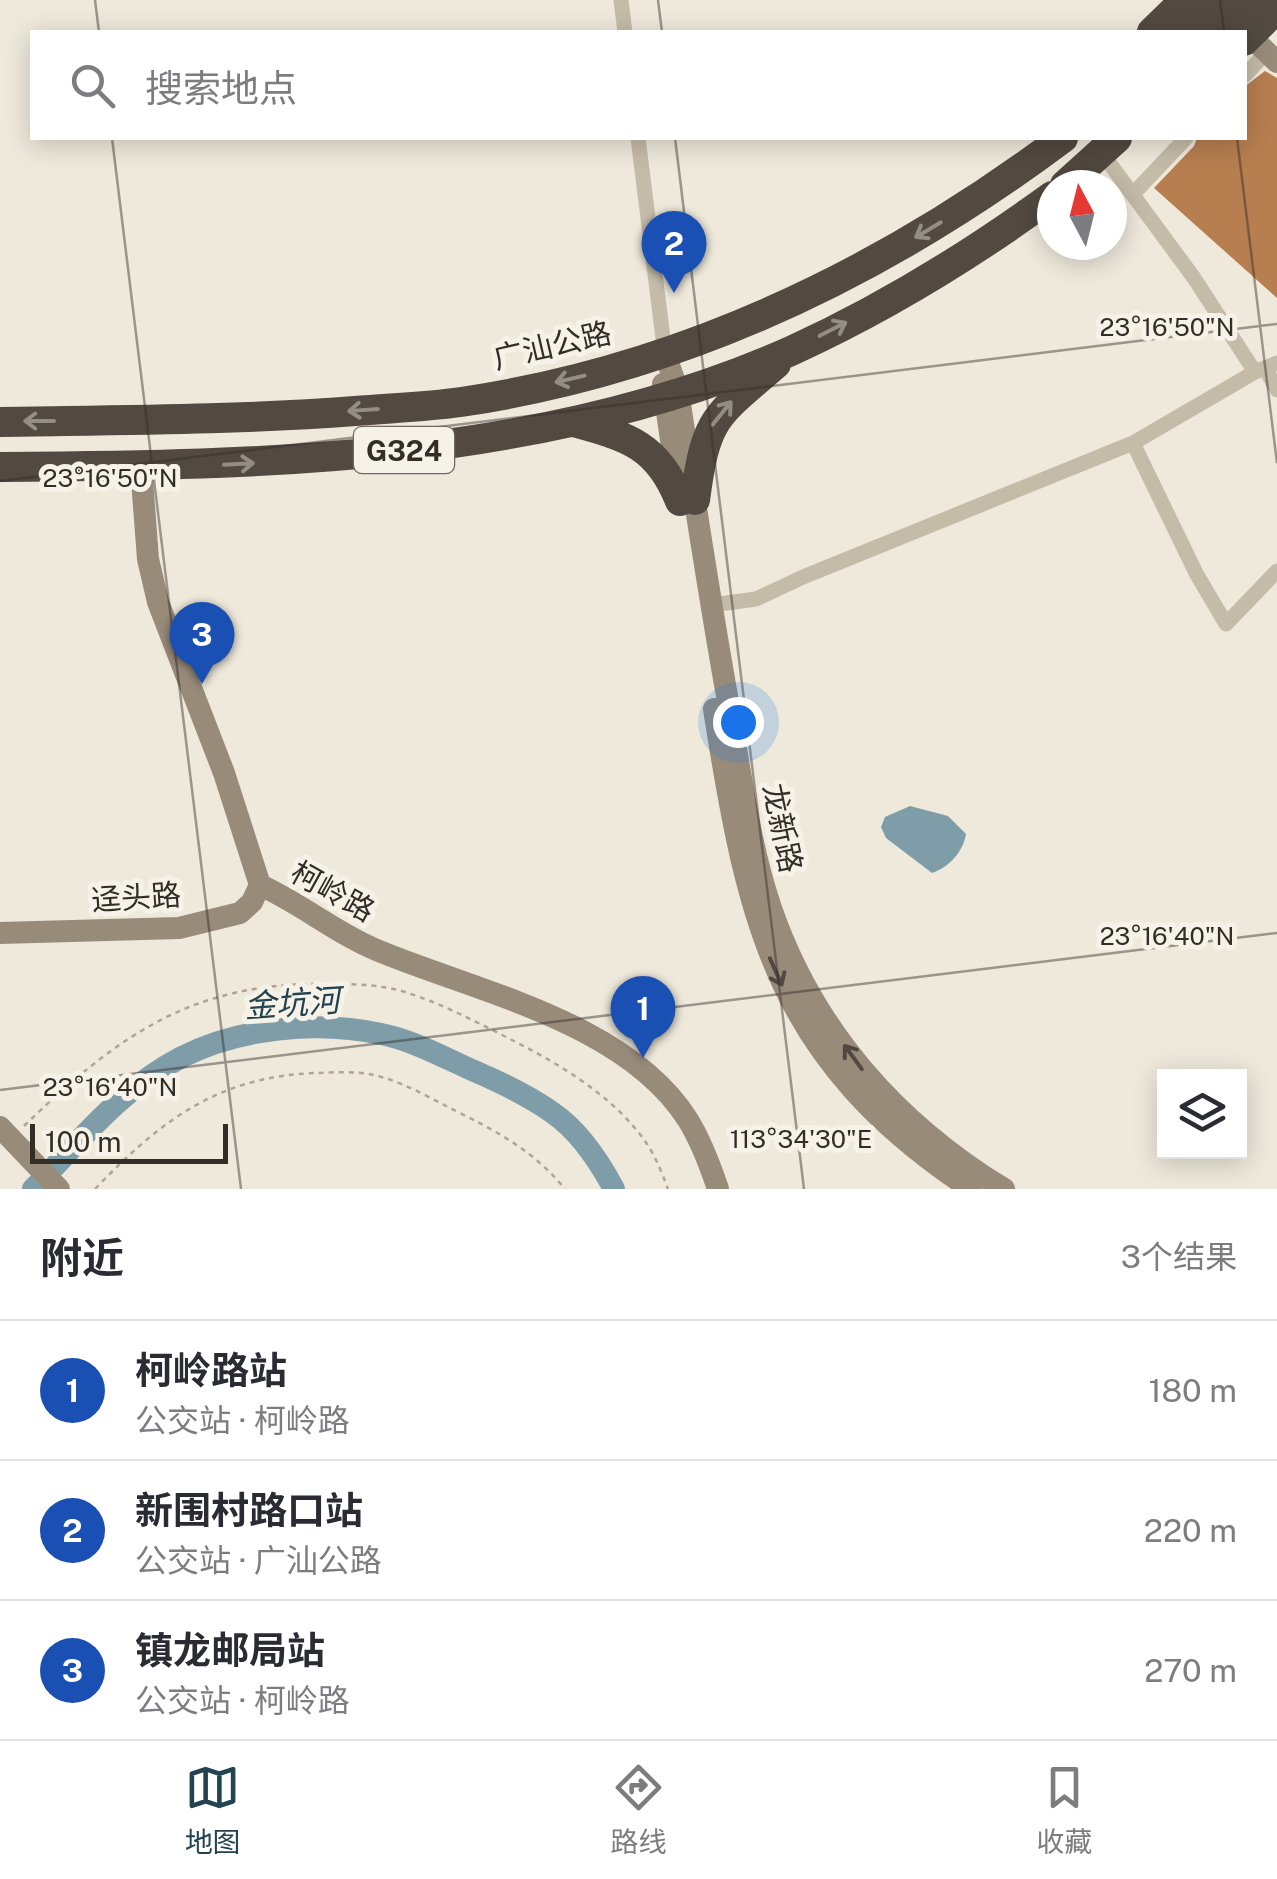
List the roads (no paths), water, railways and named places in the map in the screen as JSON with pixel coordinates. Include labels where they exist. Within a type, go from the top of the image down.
[{"type":"highway","points":[[1154,30],[1185,0]]},
{"type":"highway","points":[[1184,30],[1214,0]]},
{"type":"highway","points":[[1250,0],[1251,45]]},
{"type":"highway","points":[[1251,45],[1277,8]]},
{"type":"highway","points":[[1009,175],[1045,140]]},
{"type":"highway","name":"广汕公路","points":[[0,422],[215,420],[460,402],[665,354],[738,328],[852,274],[941,222],[1061,140]]},
{"type":"highway","points":[[1083,170],[1116,142]]},
{"type":"highway","name":"G324","points":[[0,467],[142,467],[374,454],[572,421],[670,394],[790,351],[966,254],[1037,206]]},
{"type":"highway","points":[[852,274],[870,310]]},
{"type":"highway","points":[[688,500],[705,441],[719,414],[790,351]]},
{"type":"highway","points":[[460,402],[464,441]]},
{"type":"highway","points":[[572,421],[632,439],[665,469],[688,500]]},
{"type":"street","points":[[621,0],[625,30]]},
{"type":"street","points":[[638,140],[665,354]]},
{"type":"street","points":[[1134,193],[1184,140]]},
{"type":"street","points":[[1116,142],[1134,193],[1266,368],[1277,390]]},
{"type":"street","name":"龙新路","points":[[665,354],[736,842],[764,944],[793,1008],[834,1067],[914,1148],[970,1189]]},
{"type":"street","points":[[712,605],[756,599],[803,576],[1133,443],[1266,368]]},
{"type":"street","points":[[1133,443],[1196,573],[1226,624],[1277,572]]},
{"type":"street","name":"柯岭路","points":[[142,467],[148,559],[158,602],[224,773],[260,885],[378,950],[572,1024],[611,1049],[656,1081],[687,1118],[718,1189]]},
{"type":"street","name":"龙新路","points":[[688,500],[712,605],[760,870],[772,910],[803,979],[833,1030],[878,1091],[929,1137],[1004,1189]]},
{"type":"street","name":"迳头路","points":[[0,933],[178,928],[240,913],[252,902],[260,885]]},
{"type":"street","points":[[6,1132],[59,1189]]},
{"type":"water","points":[[910,806],[948,816],[966,834],[954,858],[932,873],[886,838],[881,827],[885,817]]},
{"type":"waterway","name":"金坑河","points":[[33,1189],[102,1117],[159,1070],[227,1040],[305,1028],[356,1030],[393,1037],[514,1089],[562,1120],[595,1157],[614,1189]]},
{"type":"place","name":"新围村路口站","points":[[674,293]]},
{"type":"place","name":"镇龙邮局站","points":[[202,684]]},
{"type":"place","name":"柯岭路站","points":[[643,1058]]}]
